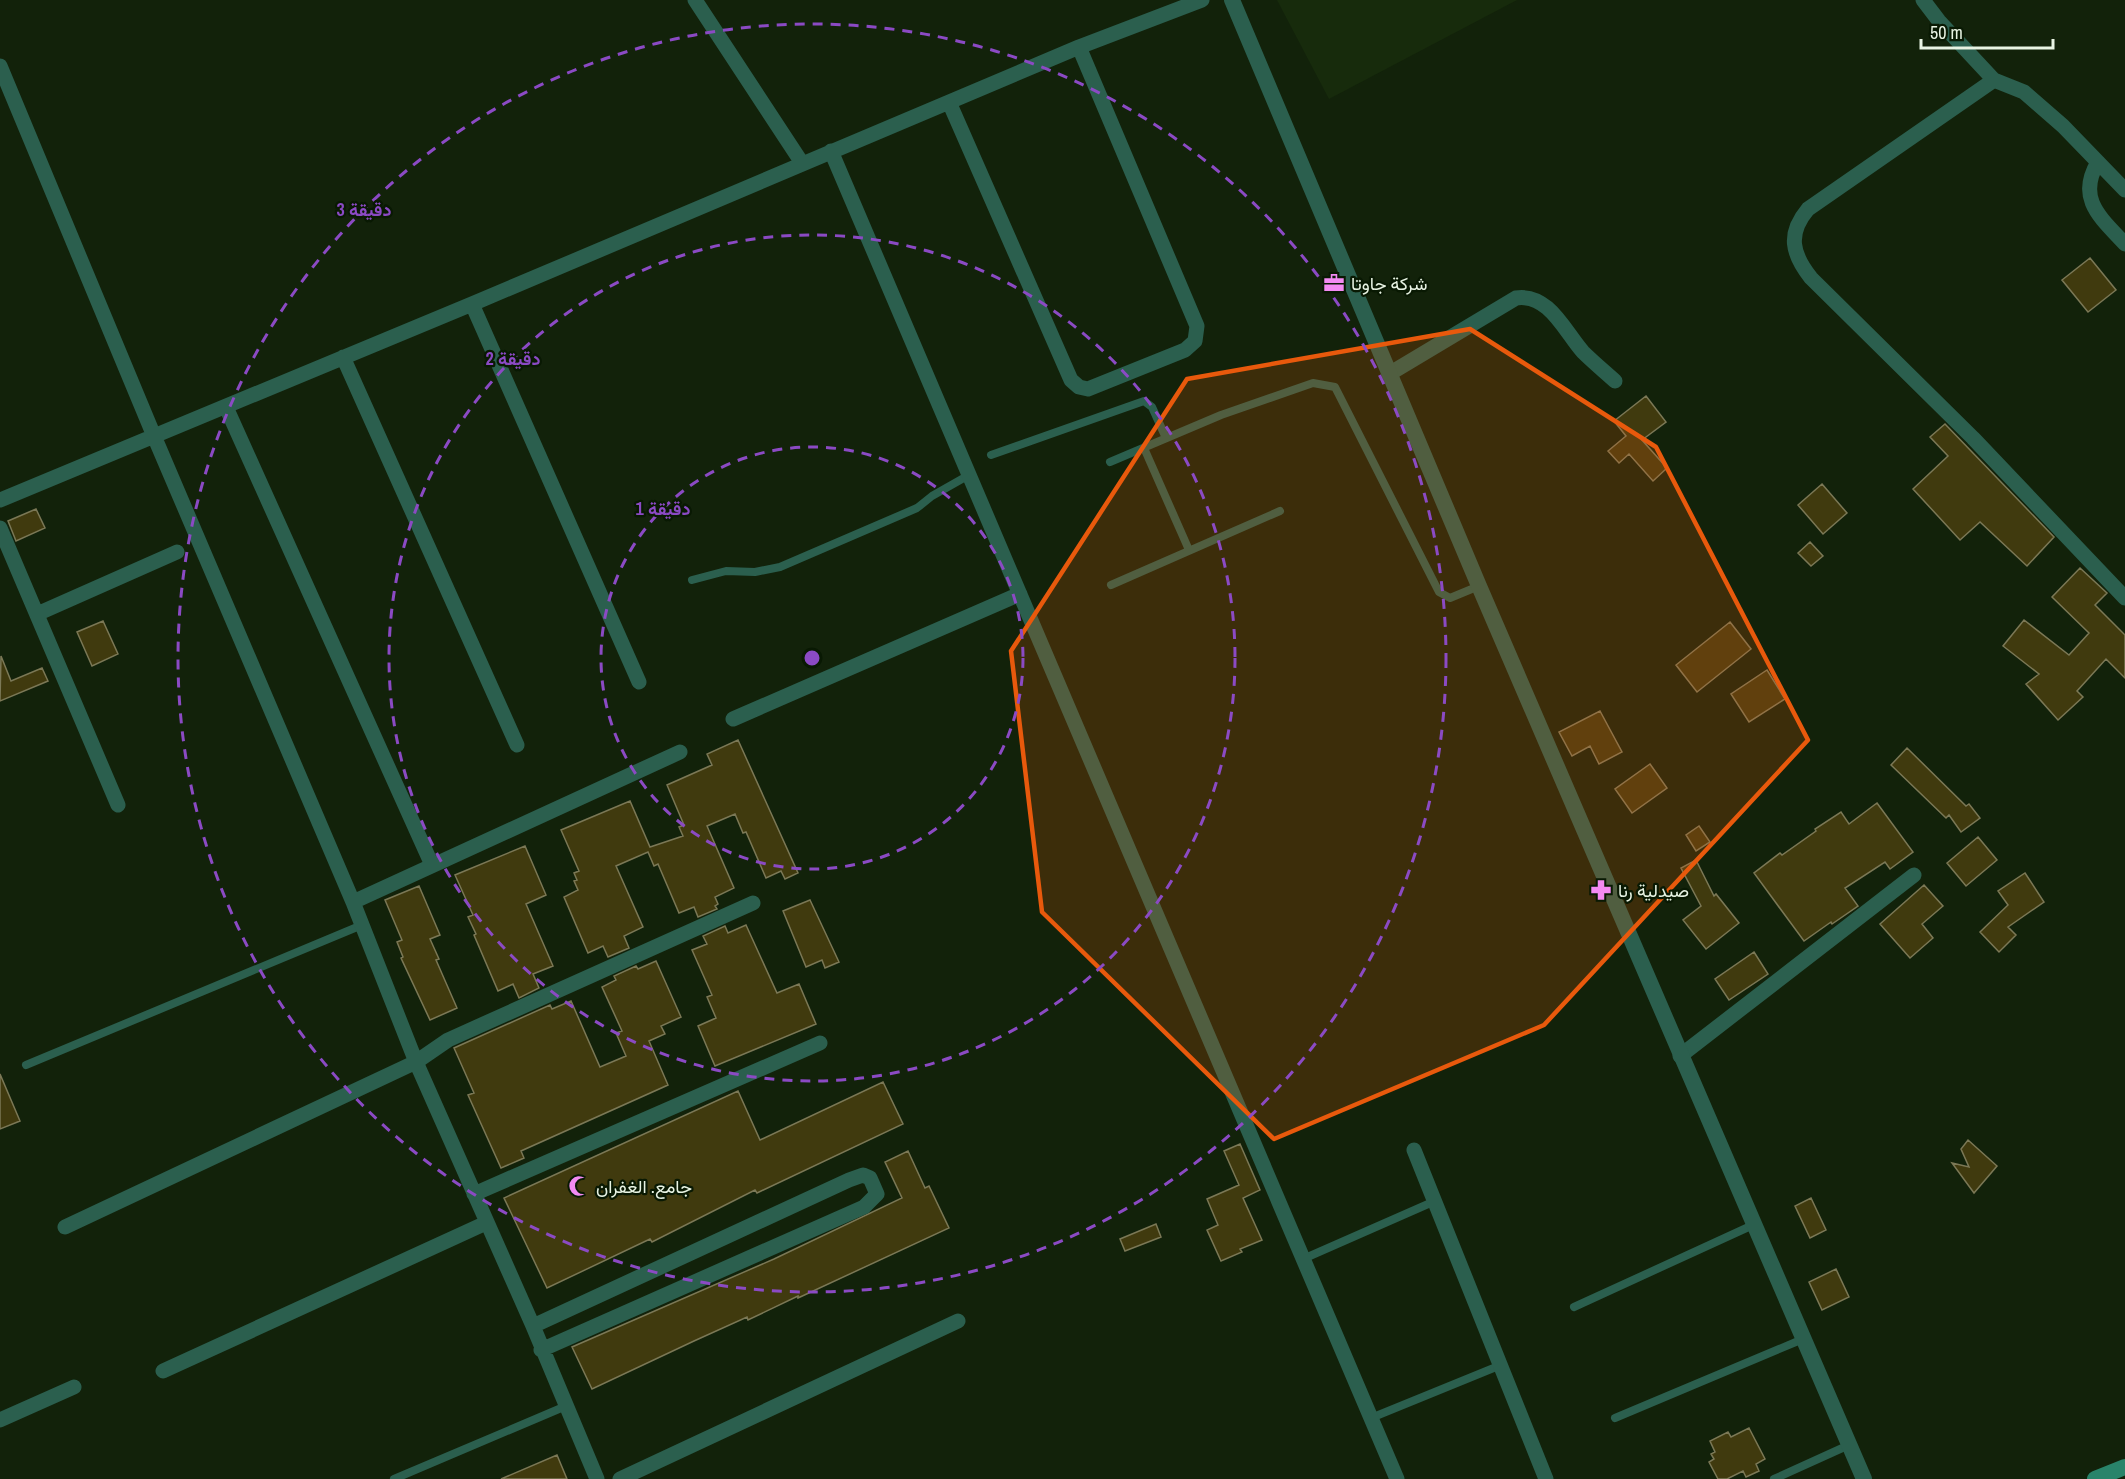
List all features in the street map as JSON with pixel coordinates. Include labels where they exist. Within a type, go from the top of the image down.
[{"type":"main road","points":[[2095,1479],[2125,1467]]},
{"type":"street","points":[[695,0],[802,163]]},
{"type":"street","points":[[0,500],[472,304],[1079,47],[1202,0]]},
{"type":"street","points":[[1232,0],[1479,586],[1864,1479]]},
{"type":"street","points":[[1923,0],[1939,21],[1994,80],[2024,92],[2063,126],[2125,190]]},
{"type":"street","points":[[949,102],[1071,380],[1079,387],[1088,389],[1185,350],[1195,341],[1197,326],[1079,47]]},
{"type":"street","points":[[0,66],[154,436],[353,902],[416,1062],[533,1326],[597,1479]]},
{"type":"street","points":[[1994,80],[1808,209],[1798,220],[1794,234],[1795,251],[1801,265],[1811,278],[1972,438],[2125,598]]},
{"type":"street","points":[[831,151],[1397,1479]]},
{"type":"street","points":[[2098,162],[2090,174],[2089,190],[2092,204],[2100,217],[2125,244]]},
{"type":"street","points":[[1389,374],[1516,298],[1525,296],[1537,300],[1548,308],[1582,350],[1615,381]]},
{"type":"street","points":[[472,304],[639,682]]},
{"type":"street","points":[[343,357],[517,745]]},
{"type":"street","points":[[226,407],[432,865]]},
{"type":"street","points":[[0,528],[118,805]]},
{"type":"street","points":[[37,614],[177,552]]},
{"type":"street","points":[[734,718],[1020,594]]},
{"type":"street","points":[[353,902],[680,752]]},
{"type":"street","points":[[1680,1056],[1914,876]]},
{"type":"street","points":[[65,1227],[416,1062],[448,1040],[753,903]]},
{"type":"street","points":[[474,1194],[820,1043]]},
{"type":"street","points":[[1414,1150],[1546,1479]]},
{"type":"street","points":[[533,1326],[849,1180],[863,1176],[870,1178],[877,1194],[864,1207],[542,1350]]},
{"type":"street","points":[[163,1371],[486,1223]]},
{"type":"street","points":[[620,1479],[958,1321]]},
{"type":"street","points":[[0,1420],[74,1387]]},
{"type":"lane","points":[[1110,462],[1221,415],[1313,383],[1335,387],[1439,592],[1450,598],[1479,586]]},
{"type":"lane","points":[[990,455],[1144,402],[1152,407],[1166,438]]},
{"type":"lane","points":[[1144,448],[1189,550]]},
{"type":"lane","points":[[692,580],[726,571],[755,572],[780,567],[917,508],[932,496],[969,475]]},
{"type":"lane","points":[[1111,585],[1280,511]]},
{"type":"lane","points":[[26,1065],[362,925]]},
{"type":"lane","points":[[1303,1259],[1434,1201]]},
{"type":"lane","points":[[1574,1307],[1753,1225]]},
{"type":"lane","points":[[1615,1418],[1803,1339]]},
{"type":"lane","points":[[1371,1418],[1500,1365]]},
{"type":"lane","points":[[394,1479],[566,1406]]},
{"type":"lane","points":[[1774,1479],[1849,1444]]},
{"type":"highlighted area","points":[[1470,329],[1656,447],[1808,740],[1544,1025],[1274,1139],[1042,912],[1011,651],[1187,379]]},
{"type":"shaded area","points":[[1277,0],[1517,0],[1329,99]]},
{"type":"building","points":[[2090,258],[2116,290],[2088,312],[2062,280]]},
{"type":"building","points":[[1646,396],[1666,422],[1642,440],[1667,468],[1653,481],[1629,454],[1619,463],[1608,451],[1626,436],[1614,421]]},
{"type":"building","points":[[1945,424],[2054,537],[2027,566],[1980,522],[1960,540],[1913,489],[1948,456],[1930,437]]},
{"type":"building","points":[[1822,484],[1847,513],[1823,534],[1798,505]]},
{"type":"building","points":[[36,509],[45,528],[16,541],[8,521]]},
{"type":"building","points":[[1810,542],[1823,556],[1811,566],[1798,553]]},
{"type":"building","points":[[2080,568],[2107,593],[2095,605],[2125,635],[2125,678],[2106,659],[2077,691],[2083,697],[2058,720],[2026,684],[2039,674],[2003,646],[2024,620],[2069,655],[2089,633],[2052,597]]},
{"type":"building","points":[[103,621],[118,654],[92,666],[77,632]]},
{"type":"building","points":[[1730,622],[1751,649],[1697,692],[1676,665]]},
{"type":"building","points":[[1,656],[11,681],[42,668],[48,681],[0,701]]},
{"type":"building","points":[[1767,670],[1785,699],[1749,722],[1731,694]]},
{"type":"building","points":[[1600,711],[1622,752],[1599,764],[1590,746],[1572,756],[1559,732]]},
{"type":"building","points":[[738,740],[798,873],[785,879],[781,871],[766,878],[746,832],[743,833],[735,814],[707,826],[734,888],[715,897],[718,904],[715,906],[717,909],[698,917],[694,907],[679,913],[658,864],[654,866],[648,852],[616,866],[643,927],[624,936],[629,948],[608,957],[603,946],[588,953],[564,897],[578,890],[574,881],[577,880],[574,873],[579,871],[561,830],[630,801],[650,847],[683,836],[679,827],[684,825],[667,785],[712,765],[707,754]]},
{"type":"building","points":[[1907,748],[1966,806],[1969,804],[1980,818],[1961,832],[1949,815],[1946,818],[1891,765]]},
{"type":"building","points":[[1650,764],[1667,788],[1632,813],[1615,789]]},
{"type":"building","points":[[1877,803],[1913,852],[1890,869],[1885,862],[1845,888],[1858,906],[1804,941],[1754,873],[1841,812],[1849,824]]},
{"type":"building","points":[[1699,826],[1710,842],[1696,851],[1686,835]]},
{"type":"building","points":[[1978,837],[1997,860],[1966,886],[1947,863]]},
{"type":"building","points":[[525,846],[546,895],[526,904],[553,966],[533,974],[539,988],[519,998],[513,984],[498,991],[474,935],[476,934],[468,917],[473,915],[455,875]]},
{"type":"building","points":[[1696,860],[1714,896],[1716,894],[1739,923],[1706,949],[1683,920],[1701,906],[1681,868]]},
{"type":"building","points":[[2025,873],[2044,902],[2008,927],[2016,935],[1999,952],[1980,932],[2008,905],[1998,891]]},
{"type":"building","points":[[1924,885],[1943,906],[1922,924],[1933,938],[1910,958],[1880,924]]},
{"type":"building","points":[[419,886],[440,935],[430,939],[439,959],[436,960],[457,1008],[430,1020],[401,958],[403,957],[397,942],[402,940],[385,900]]},
{"type":"building","points":[[810,900],[839,962],[825,968],[822,960],[806,967],[783,911]]},
{"type":"building","points":[[746,925],[777,993],[799,984],[816,1024],[715,1066],[698,1026],[716,1018],[707,997],[712,995],[692,950],[707,944],[703,936],[725,926],[728,933]]},
{"type":"building","points":[[1754,952],[1768,974],[1729,1000],[1715,979]]},
{"type":"building","points":[[656,961],[681,1017],[661,1026],[665,1034],[649,1041],[668,1085],[521,1151],[524,1158],[501,1168],[468,1095],[474,1093],[454,1048],[550,1005],[552,1009],[571,1001],[600,1067],[626,1056],[616,1033],[622,1031],[602,987],[616,980],[614,976],[636,966],[638,969]]},
{"type":"building","points":[[0,1074],[20,1121],[0,1129]]},
{"type":"building","points":[[883,1082],[903,1124],[757,1193],[755,1190],[652,1242],[650,1239],[547,1288],[504,1198],[738,1091],[760,1140]]},
{"type":"building","points":[[1968,1140],[1997,1166],[1974,1193],[1952,1163],[1969,1167],[1961,1149]]},
{"type":"building","points":[[1240,1144],[1260,1190],[1243,1198],[1262,1240],[1240,1249],[1242,1252],[1221,1261],[1207,1230],[1218,1225],[1207,1199],[1239,1185],[1224,1151]]},
{"type":"building","points":[[908,1151],[925,1188],[929,1186],[949,1228],[798,1298],[798,1296],[748,1320],[747,1317],[592,1389],[572,1347],[774,1259],[902,1198],[885,1162]]},
{"type":"building","points":[[1811,1198],[1826,1230],[1810,1238],[1795,1206]]},
{"type":"building","points":[[1156,1224],[1161,1237],[1125,1251],[1120,1239]]},
{"type":"building","points":[[1836,1269],[1849,1297],[1822,1310],[1809,1282]]},
{"type":"building","points":[[1749,1428],[1765,1459],[1756,1464],[1759,1471],[1746,1477],[1743,1471],[1727,1479],[1718,1479],[1709,1462],[1714,1459],[1711,1454],[1715,1452],[1710,1441],[1728,1432],[1731,1437]]},
{"type":"building","points":[[557,1455],[567,1479],[501,1479]]},
{"type":"place","name":"شركة جاوتا","points":[[1334,283]]},
{"type":"place","name":"صيدلية رنا","points":[[1601,890]]},
{"type":"place","name":"جامع. الغفران","points":[[579,1186]]}]
